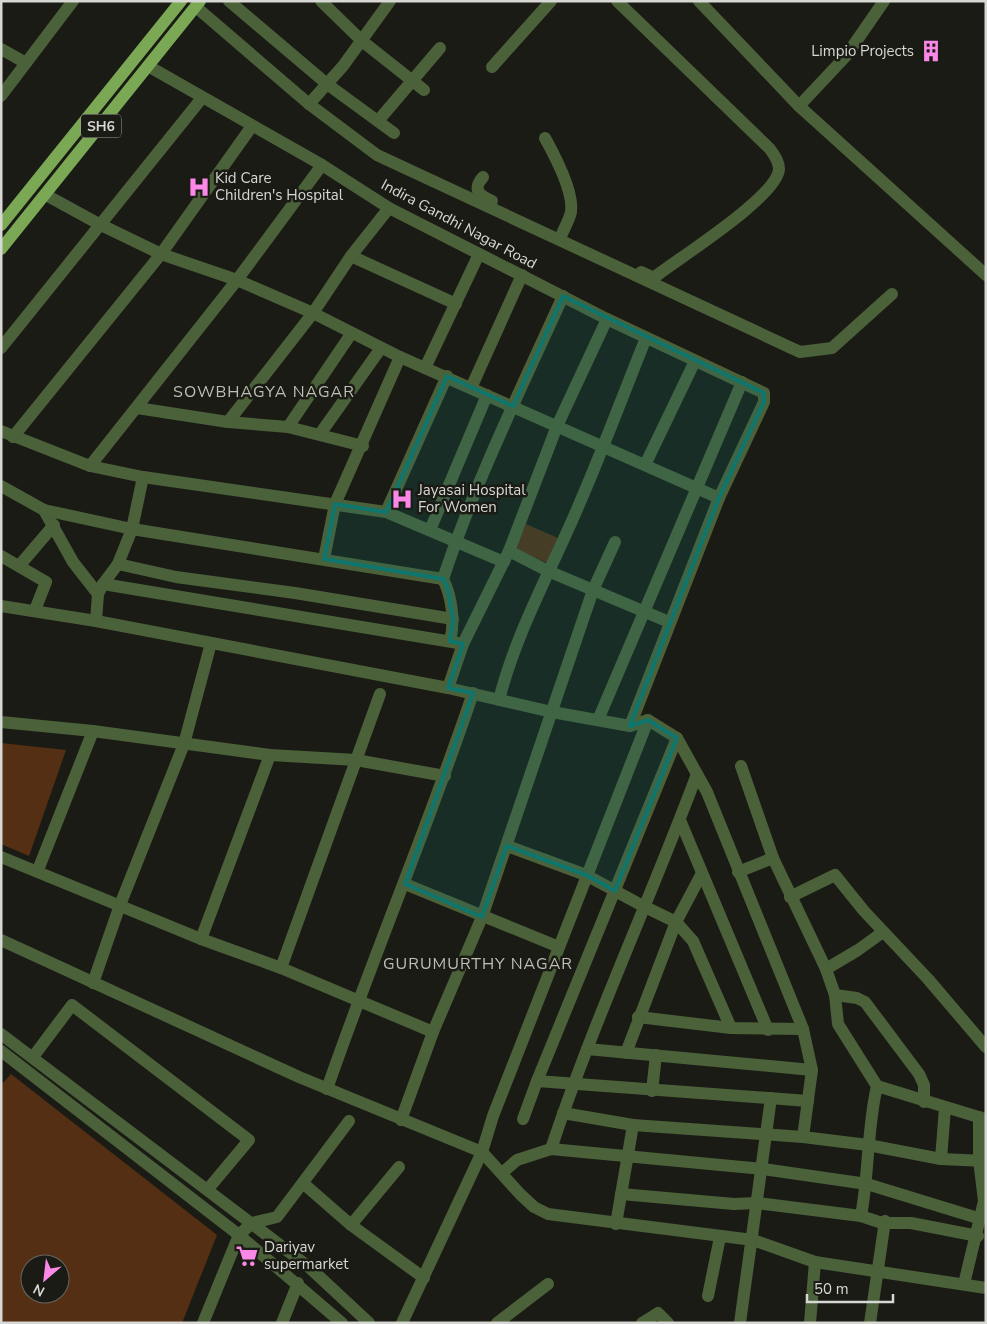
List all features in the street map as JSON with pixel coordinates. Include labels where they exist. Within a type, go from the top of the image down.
[{"type":"main road","name":"SH6","points":[[1,226],[181,1]]},
{"type":"main road","name":"SH6","points":[[1,249],[198,4]]},
{"type":"main road","points":[[96,107],[107,118]]},
{"type":"street","points":[[229,1],[328,84],[394,133]]},
{"type":"street","points":[[321,1],[362,42],[424,90]]},
{"type":"street","points":[[309,104],[362,42],[390,1]]},
{"type":"street","points":[[492,68],[551,1]]},
{"type":"street","points":[[482,177],[476,185],[480,195],[652,277],[715,234],[758,199],[778,176],[778,162],[770,149],[617,1]]},
{"type":"street","points":[[699,1],[799,106],[986,275]]},
{"type":"street","points":[[799,106],[846,56],[884,1]]},
{"type":"street","points":[[1,96],[69,2]]},
{"type":"street","points":[[198,4],[309,104],[377,155],[800,352],[832,348],[892,294]]},
{"type":"street","points":[[378,121],[440,48]]},
{"type":"street","points":[[1,49],[26,63]]},
{"type":"street","name":"Indira Gandhi Nagar Road","points":[[148,66],[322,165],[389,208],[607,319],[764,393],[764,402],[718,498]]},
{"type":"street","points":[[1,348],[202,98]]},
{"type":"street","points":[[13,437],[162,254],[252,126]]},
{"type":"street","points":[[545,138],[556,157],[571,202],[570,214],[562,234]]},
{"type":"street","points":[[90,466],[237,280],[322,165]]},
{"type":"street","points":[[46,194],[99,224],[162,254],[237,280],[313,313],[351,334],[400,357],[448,376],[718,498],[630,726]]},
{"type":"street","points":[[228,422],[313,313],[351,256],[389,208]]},
{"type":"street","points":[[426,368],[479,254]]},
{"type":"street","points":[[351,256],[456,304]]},
{"type":"street","points":[[471,388],[522,275]]},
{"type":"street","points":[[450,642],[453,619],[447,587],[443,580],[457,540],[563,296]]},
{"type":"street","points":[[448,688],[463,644],[506,556],[557,426],[607,319]]},
{"type":"street","points":[[288,427],[351,334]]},
{"type":"street","points":[[499,700],[507,668],[548,571],[578,508],[646,338]]},
{"type":"street","points":[[320,434],[381,348]]},
{"type":"street","points":[[324,559],[335,504],[400,357]]},
{"type":"street","points":[[645,466],[695,361]]},
{"type":"street","points":[[386,512],[448,376]]},
{"type":"street","points":[[598,720],[742,382]]},
{"type":"street","points":[[430,530],[488,395]]},
{"type":"street","points":[[137,408],[228,422],[288,427],[362,446]]},
{"type":"street","points":[[1,431],[90,466],[143,477],[386,512],[457,540],[548,571],[670,622]]},
{"type":"street","points":[[96,621],[100,589],[118,564],[132,529],[143,477]]},
{"type":"street","points":[[1,486],[44,510],[132,529],[443,580]]},
{"type":"street","points":[[44,510],[73,562],[100,589],[463,644]]},
{"type":"street","points":[[19,566],[54,525]]},
{"type":"street","points":[[401,1120],[433,1032],[482,916],[593,590],[615,542]]},
{"type":"street","points":[[1,556],[46,582],[35,610]]},
{"type":"street","points":[[118,564],[176,577],[295,593],[453,619]]},
{"type":"street","points":[[1,606],[96,621],[448,688],[552,712],[630,726],[648,720],[678,738],[707,792],[803,1029],[812,1070],[804,1137]]},
{"type":"street","points":[[93,983],[120,905],[184,744],[212,643]]},
{"type":"street","points":[[326,1089],[357,1001],[445,776],[473,693]]},
{"type":"street","points":[[281,968],[380,694]]},
{"type":"street","points":[[402,1323],[482,1152],[586,875],[648,720]]},
{"type":"street","points":[[1,722],[93,731],[270,755],[356,760],[445,776]]},
{"type":"street","points":[[38,870],[93,731]]},
{"type":"street","points":[[522,1119],[678,738]]},
{"type":"street","points":[[201,939],[270,755]]},
{"type":"street","points":[[741,766],[772,858],[826,969],[835,995],[838,1024],[878,1086],[924,1102],[982,1118],[984,1201],[978,1236],[964,1284]]},
{"type":"street","points":[[551,1149],[587,1049],[628,946],[646,907],[697,774]]},
{"type":"street","points":[[680,820],[768,1030]]},
{"type":"street","points":[[507,846],[586,875],[615,892],[676,922],[693,941],[731,1028]]},
{"type":"street","points":[[1,857],[38,870],[201,939],[281,968],[433,1032]]},
{"type":"street","points":[[738,872],[772,858]]},
{"type":"street","points":[[626,1053],[638,1017],[676,922],[702,875]]},
{"type":"street","points":[[790,897],[835,875],[883,932],[928,979],[986,1046]]},
{"type":"street","points":[[404,884],[559,947]]},
{"type":"street","points":[[826,969],[883,932]]},
{"type":"street","points":[[1,940],[326,1089],[482,1152],[534,1207],[548,1214],[753,1240],[815,1262],[986,1288]]},
{"type":"street","points":[[835,995],[857,998],[864,1002],[919,1074],[924,1085],[924,1102]]},
{"type":"street","points":[[33,1057],[72,1005],[249,1140],[208,1189]]},
{"type":"street","points":[[638,1017],[731,1028],[803,1029]]},
{"type":"street","points":[[1,1034],[309,1267],[369,1323]]},
{"type":"street","points":[[587,1049],[812,1070]]},
{"type":"street","points":[[1,1051],[239,1235],[298,1283],[342,1323]]},
{"type":"street","points":[[652,1091],[656,1055]]},
{"type":"street","points":[[537,1081],[573,1086],[808,1100]]},
{"type":"street","points":[[861,1216],[867,1184],[871,1112],[878,1086]]},
{"type":"street","points":[[740,1323],[768,1134],[771,1098]]},
{"type":"street","points":[[942,1159],[945,1108]]},
{"type":"street","points":[[563,1113],[633,1125],[804,1137],[868,1144],[942,1159],[983,1161]]},
{"type":"street","points":[[204,1323],[239,1235],[252,1223],[278,1217],[349,1121]]},
{"type":"street","points":[[616,1224],[633,1125]]},
{"type":"street","points":[[502,1173],[517,1160],[551,1149],[628,1156],[763,1169],[867,1184],[981,1219]]},
{"type":"street","points":[[351,1225],[399,1167]]},
{"type":"street","points":[[304,1184],[351,1225],[424,1278]]},
{"type":"street","points":[[621,1194],[734,1204],[757,1203],[861,1216],[885,1222],[911,1223],[978,1236]]},
{"type":"street","points":[[870,1323],[885,1222]]},
{"type":"street","points":[[708,1296],[720,1237]]},
{"type":"street","points":[[810,1323],[815,1262]]},
{"type":"street","points":[[282,1323],[298,1283]]},
{"type":"street","points":[[497,1323],[548,1284]]},
{"type":"street","points":[[642,1323],[658,1313],[668,1323]]},
{"type":"highlighted area","points":[[563,296],[764,393],[764,402],[719,498],[630,726],[648,720],[677,738],[615,891],[586,875],[507,846],[482,917],[405,884],[473,693],[448,688],[463,644],[450,641],[453,619],[447,587],[443,579],[324,559],[335,504],[386,512],[447,376],[513,406]]},
{"type":"shaded area","points":[[526,524],[558,538],[547,563],[515,549]]},
{"type":"shaded area","points":[[1,743],[66,750],[29,856],[1,844]]},
{"type":"shaded area","points":[[11,1074],[217,1235],[182,1323],[1,1323],[1,1085]]},
{"type":"place","name":"Limpio Projects","points":[[931,51]]},
{"type":"place","name":"Kid Care Children's Hospital","points":[[199,187]]},
{"type":"place","name":"Jayasai Hospital For Women","points":[[402,499]]},
{"type":"place","name":"Dariyav supermarket","points":[[247,1256]]},
{"type":"district","name":"SOWBHAGYA NAGAR","points":[[264,392]]},
{"type":"district","name":"GURUMURTHY NAGAR","points":[[478,964]]}]
